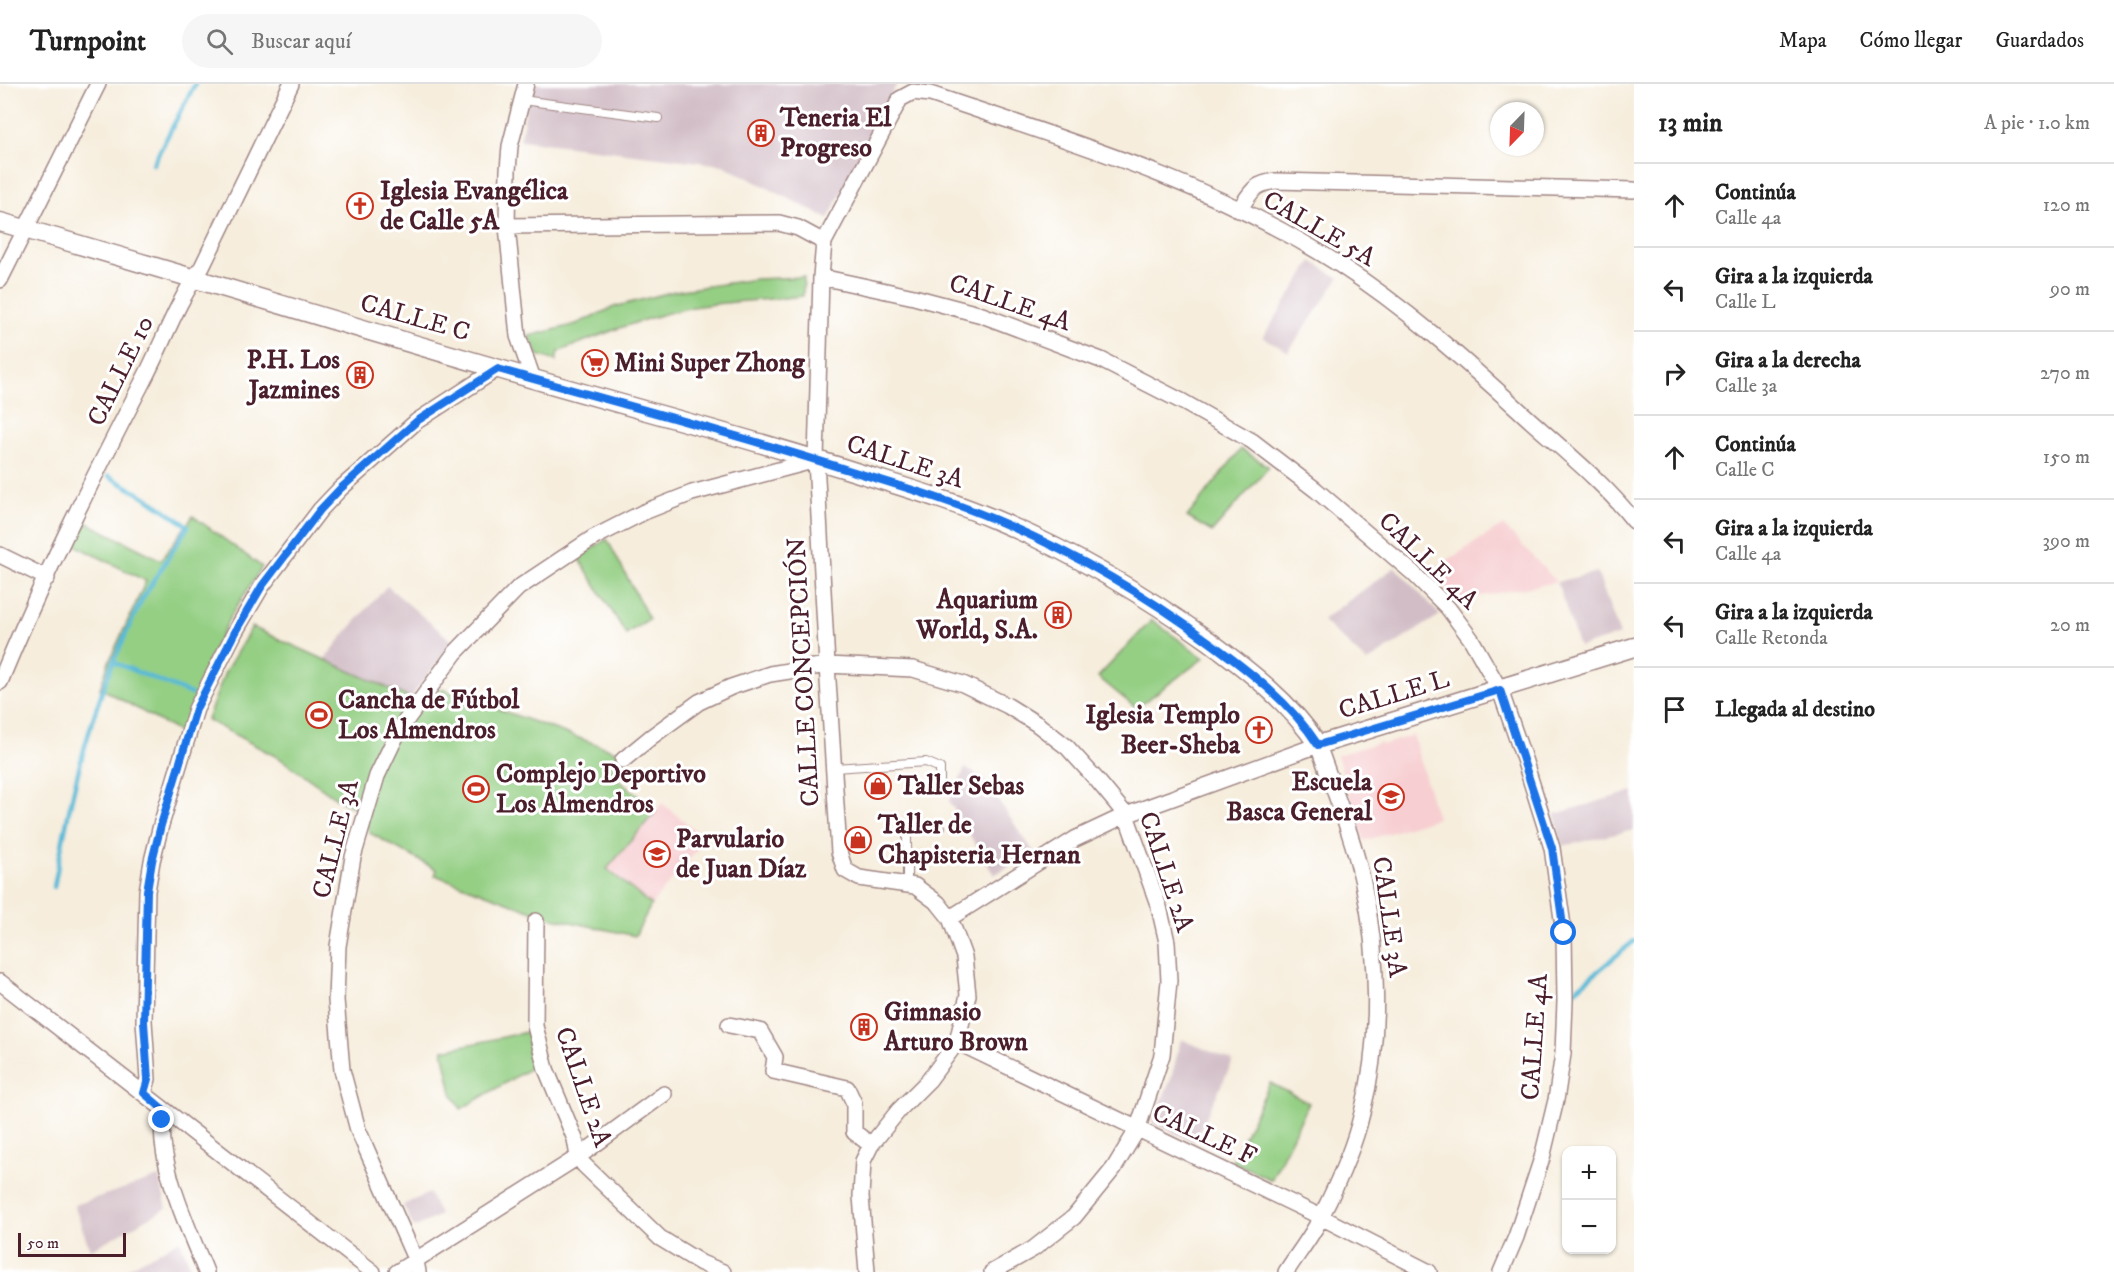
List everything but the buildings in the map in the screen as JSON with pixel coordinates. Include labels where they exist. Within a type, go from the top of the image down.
[{"type":"street","points":[[0,280],[98,84]]},
{"type":"street","name":"CALLE 10","points":[[0,682],[18,637],[90,484],[202,267],[291,84]]},
{"type":"street","points":[[526,84],[520,99],[510,146],[507,226],[518,336],[533,379]]},
{"type":"street","name":"CALLE 5A","points":[[913,92],[930,94],[1109,154],[1161,174],[1239,210],[1339,265],[1382,295],[1474,369],[1594,479],[1634,521]]},
{"type":"street","name":"CALLE CONCEPCIÓN","points":[[867,1272],[861,1196],[863,1161],[871,1145],[899,1110],[929,1080],[957,1042],[968,995],[964,957],[950,918],[938,903],[915,886],[859,878],[845,870],[839,852],[827,665],[816,460],[824,242],[900,99],[913,92]]},
{"type":"street","points":[[1239,210],[1261,183],[1276,181],[1634,190]]},
{"type":"street","name":"CALLE C","points":[[0,222],[816,460]]},
{"type":"street","points":[[507,226],[779,223],[798,228],[824,242]]},
{"type":"street","name":"CALLE 4A","points":[[821,278],[914,297],[982,315],[1101,360],[1183,402],[1252,441],[1316,490],[1413,573],[1448,608],[1471,639],[1500,690],[1552,848],[1564,933],[1563,1054],[1556,1100],[1542,1158],[1516,1237],[1501,1272]]},
{"type":"street","points":[[144,1093],[148,1079],[144,1022],[147,891],[152,861],[175,774],[201,699],[235,632],[262,586],[320,510],[340,489],[417,421],[498,369]]},
{"type":"street","name":"CALLE 3A","points":[[417,1266],[358,1130],[342,1070],[336,1000],[338,946],[354,856],[377,776],[399,730],[455,653],[518,588],[593,538],[644,512],[692,493],[816,460],[939,498],[996,520],[1124,584],[1180,620],[1238,663],[1280,700],[1308,730],[1318,745],[1351,839],[1363,883],[1371,930],[1374,1021],[1371,1066],[1362,1114],[1343,1170],[1321,1217],[1286,1272]]},
{"type":"street","points":[[0,555],[47,578]]},
{"type":"street","name":"CALLE L","points":[[950,918],[1075,839],[1126,815],[1318,745],[1634,647]]},
{"type":"street","name":"CALLE 2A","points":[[623,760],[691,708],[715,693],[770,674],[827,665],[913,669],[963,684],[1008,706],[1037,724],[1067,747],[1126,815],[1159,907],[1167,942],[1169,981],[1162,1055],[1137,1130],[1114,1168],[1074,1217],[1033,1249],[992,1272]]},
{"type":"street","name":"CALLE 2A","points":[[536,921],[535,1026],[546,1069],[575,1139],[578,1157],[660,1238],[701,1263],[723,1272]]},
{"type":"street","points":[[0,982],[373,1272]]},
{"type":"street","points":[[729,1025],[760,1032],[775,1057],[773,1071],[846,1089],[854,1103],[854,1132],[871,1145]]},
{"type":"street","name":"CALLE F","points":[[957,1042],[1321,1217],[1429,1272]]},
{"type":"street","points":[[397,1272],[417,1266],[578,1157],[664,1094]]},
{"type":"street","points":[[165,1111],[161,1128],[166,1160],[178,1201],[206,1272]]},
{"type":"lane","points":[[520,99],[658,118]]},
{"type":"lane","points":[[834,768],[926,762],[940,768],[940,789]]},
{"type":"lane","points":[[907,885],[907,831],[941,827]]},
{"type":"shaded area","points":[[535,84],[897,84],[828,219],[723,165],[520,140],[528,100]]},
{"type":"shaded area","points":[[1312,261],[1339,278],[1288,352],[1263,337]]},
{"type":"shaded area","points":[[1503,525],[1557,582],[1460,600],[1429,572]]},
{"type":"shaded area","points":[[1395,567],[1440,615],[1367,662],[1322,620]]},
{"type":"shaded area","points":[[1597,572],[1620,635],[1579,647],[1557,582]]},
{"type":"shaded area","points":[[387,586],[453,642],[410,698],[324,660]]},
{"type":"shaded area","name":"Escuela Basca General","points":[[1413,735],[1437,818],[1364,841],[1337,755]]},
{"type":"shaded area","points":[[965,768],[982,777],[1034,852],[994,875],[949,801]]},
{"type":"shaded area","points":[[1634,791],[1634,830],[1562,846],[1555,814]]},
{"type":"shaded area","name":"Parvulario de Juan Díaz","points":[[662,803],[706,839],[651,905],[607,869]]},
{"type":"shaded area","points":[[1181,1039],[1233,1061],[1194,1142],[1152,1123],[1171,1079]]},
{"type":"shaded area","points":[[159,1177],[167,1208],[90,1250],[74,1205]]},
{"type":"shaded area","points":[[429,1193],[440,1215],[414,1228],[403,1205]]},
{"type":"shaded area","points":[[180,1240],[193,1272],[121,1272],[139,1262]]},
{"type":"green space","points":[[804,277],[803,296],[720,303],[676,311],[624,326],[558,352],[556,361],[538,355],[529,336],[574,325],[614,307],[675,291],[756,279]]},
{"type":"green space","points":[[1241,449],[1269,467],[1212,532],[1187,517]]},
{"type":"green space","points":[[193,516],[262,567],[230,617],[206,668],[182,734],[100,689],[108,664],[146,581],[73,544],[84,521],[161,560]]},
{"type":"green space","points":[[607,539],[649,619],[626,634],[578,557]]},
{"type":"green space","points":[[1152,620],[1204,658],[1136,708],[1098,677]]},
{"type":"green space","name":"Complejo Deportivo Los Almendros","points":[[252,627],[410,698],[442,689],[618,752],[612,774],[656,811],[607,869],[651,905],[635,936],[548,917],[435,875],[437,870],[370,833],[359,809],[345,804],[279,758],[207,720],[225,672]]},
{"type":"green space","points":[[527,1032],[536,1065],[461,1109],[452,1093],[443,1050]]},
{"type":"green space","points":[[1270,1083],[1309,1103],[1271,1180],[1232,1161]]},
{"type":"waterway","points":[[153,164],[195,84]]},
{"type":"waterway","points":[[108,476],[147,498],[188,526],[141,601],[113,662],[191,694]]},
{"type":"waterway","points":[[54,887],[78,773],[113,662]]},
{"type":"waterway","points":[[1574,991],[1634,941]]},
{"type":"place","name":"Teneria El Progreso","points":[[761,133]]},
{"type":"place","name":"Iglesia Evangélica de Calle 5A","points":[[360,206]]},
{"type":"place","name":"Mini Super Zhong","points":[[595,363]]},
{"type":"place","name":"P.H. Los Jazmines","points":[[360,375]]},
{"type":"place","name":"Aquarium World, S.A.","points":[[1058,615]]},
{"type":"place","name":"Cancha de Fútbol Los Almendros","points":[[319,715]]},
{"type":"place","name":"Iglesia Templo Beer-Sheba","points":[[1259,730]]},
{"type":"place","name":"Taller Sebas","points":[[878,786]]},
{"type":"place","name":"Complejo Deportivo Los Almendros","points":[[476,789]]},
{"type":"place","name":"Escuela Basca General","points":[[1391,797]]},
{"type":"place","name":"Taller de Chapisteria Hernan","points":[[858,840]]},
{"type":"place","name":"Parvulario de Juan Díaz","points":[[657,854]]},
{"type":"place","name":"Gimnasio Arturo Brown","points":[[864,1027]]},
{"type":"route","points":[[162,1120],[165,1111],[144,1093],[148,1079],[144,1022],[147,891],[161,825],[196,709],[221,658],[262,586],[320,510],[340,489],[417,421],[498,369],[816,460],[939,498],[996,520],[1124,584],[1180,620],[1238,663],[1280,700],[1308,730],[1318,745],[1500,690],[1552,848],[1564,933]]}]
